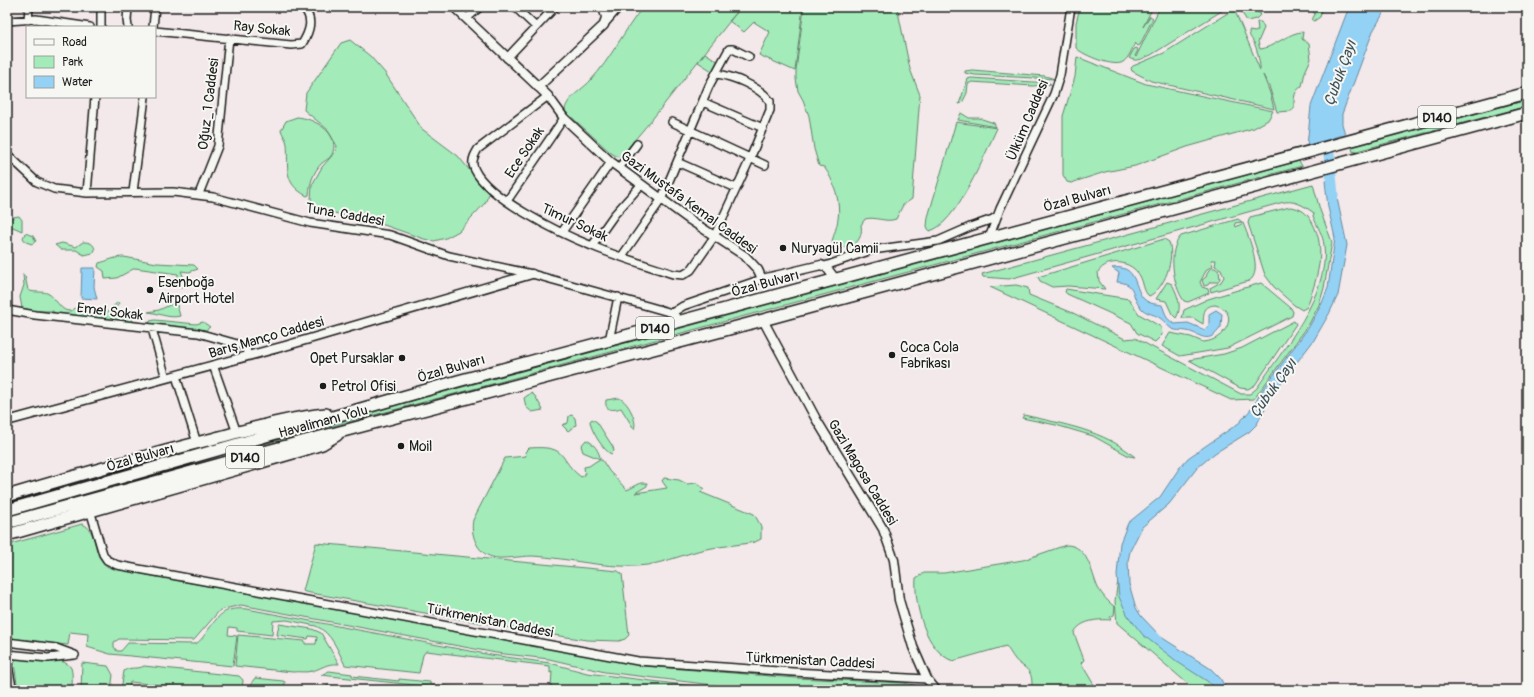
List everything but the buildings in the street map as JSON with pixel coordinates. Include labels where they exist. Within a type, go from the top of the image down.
[{"type":"highway","name":"Özal Bulvarı","points":[[11,509],[458,381],[1527,93]]},
{"type":"highway","name":"D140","points":[[763,320],[1352,159],[1527,113]]},
{"type":"highway","name":"Havalimanı Yolu","points":[[11,524],[341,431],[763,320]]},
{"type":"highway","points":[[7,496],[108,466],[237,433],[304,417],[355,411]]},
{"type":"highway","points":[[7,535],[90,510],[308,449],[330,441],[341,431]]},
{"type":"highway","points":[[11,524],[20,531]]},
{"type":"street","points":[[28,20],[29,7]]},
{"type":"street","points":[[101,7],[101,26]]},
{"type":"street","points":[[128,7],[128,26]]},
{"type":"street","points":[[153,26],[155,7]]},
{"type":"street","name":"Ray Sokak","points":[[156,31],[292,45],[302,44],[309,28],[310,19],[302,7]]},
{"type":"street","name":"Gazi Mustafa Kemal Caddesi","points":[[454,7],[548,96],[564,118],[610,162],[714,237],[745,256],[758,270],[762,279]]},
{"type":"street","points":[[467,18],[480,7]]},
{"type":"street","points":[[515,7],[536,27]]},
{"type":"street","points":[[507,58],[555,7]]},
{"type":"street","points":[[603,7],[606,22]]},
{"type":"street","points":[[538,87],[606,22],[619,7]]},
{"type":"street","name":"Ülküm Caddesi","points":[[989,238],[998,215],[1054,94],[1060,75],[1071,7]]},
{"type":"street","points":[[7,21],[57,21],[84,26]]},
{"type":"street","name":"Oğuz_1 Caddesi","points":[[199,194],[218,146],[229,38]]},
{"type":"street","points":[[622,256],[661,200],[711,81],[717,74],[729,49],[733,49],[749,57]]},
{"type":"street","points":[[714,237],[763,128],[770,106],[767,97],[748,85],[717,74]]},
{"type":"street","name":"Timur Sokak","points":[[548,96],[478,149],[474,156],[473,165],[484,183],[507,201],[538,220],[562,232],[592,246],[673,274],[682,274],[694,267],[714,237]]},
{"type":"street","points":[[87,193],[95,98]]},
{"type":"street","points":[[134,192],[145,98]]},
{"type":"street","points":[[703,102],[763,128]]},
{"type":"street","name":"Ece Sokak","points":[[507,201],[564,118]]},
{"type":"street","points":[[672,122],[764,166]]},
{"type":"street","points":[[618,168],[637,144]]},
{"type":"street","name":"Tuna. Caddesi","points":[[7,154],[30,177],[44,186],[70,192],[87,193],[160,191],[199,194],[310,223],[390,235],[449,256],[532,274],[618,297],[672,313],[681,321]]},
{"type":"street","points":[[562,232],[610,162]]},
{"type":"street","points":[[677,162],[736,188]]},
{"type":"street","points":[[592,246],[614,215],[641,185]]},
{"type":"street","points":[[672,313],[683,306],[762,279],[816,265],[824,266],[872,250],[938,241],[970,226],[993,219],[998,215]]},
{"type":"street","points":[[824,266],[836,280]]},
{"type":"street","name":"Barış Manço Caddesi","points":[[7,421],[386,318],[532,274]]},
{"type":"street","points":[[609,341],[618,297]]},
{"type":"street","name":"Emel Sokak","points":[[7,310],[152,329],[211,335],[241,344],[245,347],[248,355]]},
{"type":"street","name":"Gazi Magosa Caddesi","points":[[763,320],[816,418],[883,529],[894,560],[901,608],[917,658],[927,680],[936,690]]},
{"type":"street","points":[[152,329],[166,378]]},
{"type":"street","points":[[213,365],[237,433]]},
{"type":"street","points":[[176,376],[197,443]]},
{"type":"street","name":"Türkmenistan Caddesi","points":[[90,510],[103,554],[107,560],[117,565],[638,661],[785,672],[927,680]]},
{"type":"street","points":[[7,642],[56,648],[75,656],[48,658],[7,654]]},
{"type":"street","points":[[7,663],[12,690]]},
{"type":"green space","points":[[643,7],[741,7],[654,117],[622,155],[618,157],[611,153],[565,111],[571,98],[598,72]]},
{"type":"green space","points":[[742,7],[803,7],[795,71],[759,55],[770,32],[754,22],[744,32],[729,21]]},
{"type":"green space","points":[[804,7],[828,7],[871,11],[897,7],[910,69],[920,95],[912,199],[903,205],[896,219],[865,219],[861,225],[858,240],[855,244],[846,248],[835,247],[832,241],[839,213],[838,199],[828,172],[824,167],[819,166],[814,149],[809,116],[798,91],[796,70]]},
{"type":"green space","points":[[1080,7],[1153,7],[1143,27],[1150,16],[1153,18],[1140,45],[1138,46],[1135,43],[1129,56],[1123,62],[1106,62],[1092,57],[1076,48],[1076,23]]},
{"type":"green space","points":[[1160,7],[1228,7],[1151,55],[1137,60],[1129,58],[1134,49],[1137,48],[1138,50],[1135,56],[1136,57]]},
{"type":"green space","points":[[1241,7],[1252,7],[1261,14],[1256,19],[1247,21],[1242,13]]},
{"type":"green space","points":[[1309,7],[1323,7],[1320,17],[1314,21],[1312,20],[1315,14]]},
{"type":"green space","points":[[1234,9],[1260,70],[1257,50],[1249,31],[1255,32],[1258,30],[1257,22],[1261,22],[1264,28],[1258,42],[1260,49],[1270,46],[1298,32],[1303,32],[1302,39],[1309,44],[1311,59],[1305,72],[1302,86],[1296,93],[1294,99],[1294,109],[1291,111],[1277,112],[1269,86],[1263,75],[1274,109],[1151,81],[1132,71],[1131,68],[1133,66],[1164,53]]},
{"type":"green space","points":[[350,40],[370,56],[385,73],[422,129],[458,156],[489,194],[485,203],[459,231],[446,238],[434,241],[424,239],[384,225],[314,208],[311,199],[312,185],[322,167],[336,151],[337,146],[327,129],[304,110],[306,93],[341,43]]},
{"type":"green space","points":[[705,53],[719,62],[715,70],[712,71],[698,62]]},
{"type":"green space","points":[[1077,57],[1146,84],[1273,111],[1268,120],[1254,128],[1187,147],[1135,166],[1105,172],[1071,183],[1067,182],[1063,175],[1063,116],[1075,77]]},
{"type":"green space","points":[[972,70],[1045,76],[1055,79],[975,75],[965,73],[965,71]]},
{"type":"green space","points":[[968,79],[1051,84],[1033,86],[972,82],[968,84],[967,93],[962,103],[959,104]]},
{"type":"green space","points":[[1527,100],[1527,106],[1353,152],[1352,147]]},
{"type":"green space","points":[[961,113],[969,118],[979,118],[994,123],[996,127],[958,120]]},
{"type":"green space","points":[[297,117],[310,120],[323,127],[332,138],[334,145],[331,156],[319,166],[314,174],[309,195],[307,196],[299,191],[290,180],[288,174],[287,144],[281,130],[286,121]]},
{"type":"green space","points":[[956,122],[997,128],[978,170],[959,203],[949,217],[939,226],[929,231],[927,226],[928,217]]},
{"type":"green space","points":[[1299,161],[1302,166],[477,388],[161,471],[13,515],[12,512],[159,469]]},
{"type":"green space","points":[[1313,184],[1320,210],[1332,242],[1324,288],[1319,305],[1308,326],[1254,399],[1231,400],[990,287],[1016,285],[1028,288],[1029,295],[1073,313],[1125,339],[1135,338],[1241,394],[1250,394],[1257,388],[1291,339],[1312,302],[1320,283],[1324,264],[1324,245],[1313,216],[1314,213],[1302,205],[1294,202],[1280,203],[1009,279],[983,277],[982,274]]},
{"type":"green space","points":[[1290,207],[1300,210],[1308,216],[1317,233],[1319,243],[1320,254],[1317,276],[1307,307],[1302,310],[1294,305],[1274,287],[1265,275],[1248,223],[1250,217]]},
{"type":"green space","points":[[19,216],[22,220],[22,231],[13,227],[11,228],[10,251],[7,257],[7,222],[13,217]]},
{"type":"green space","points":[[1238,219],[1242,222],[1235,223],[1236,227],[1243,223],[1254,254],[1255,270],[1253,276],[1249,281],[1211,292],[1210,288],[1221,282],[1224,277],[1221,269],[1215,266],[1216,260],[1211,260],[1213,266],[1207,269],[1200,282],[1202,287],[1208,289],[1209,293],[1188,302],[1184,301],[1177,286],[1173,268],[1174,250],[1177,242],[1181,236]]},
{"type":"green space","points":[[25,233],[33,236],[36,241],[32,244],[26,242],[23,238]]},
{"type":"green space","points":[[1164,239],[1169,242],[1171,249],[1170,264],[1160,287],[1149,296],[1140,276],[1126,264],[1114,263],[1102,267],[1098,272],[1099,281],[1105,289],[1068,286],[1052,287],[1040,281],[1038,277]]},
{"type":"green space","points":[[83,242],[92,244],[95,250],[93,253],[84,255],[76,250],[61,250],[55,245],[62,243],[76,247]]},
{"type":"green space","points":[[124,257],[157,263],[194,265],[198,269],[189,272],[181,271],[184,278],[180,281],[183,286],[180,288],[177,286],[178,274],[135,268],[117,278],[105,279],[104,271],[98,267],[99,263],[114,258]]},
{"type":"green space","points":[[1211,268],[1215,268],[1219,271],[1220,279],[1217,282],[1210,282],[1208,285],[1204,286],[1202,280],[1206,277]]},
{"type":"green space","points":[[23,274],[25,276],[28,290],[47,293],[63,309],[69,311],[77,306],[89,306],[96,314],[105,314],[118,302],[119,304],[109,315],[131,317],[134,322],[55,314],[53,311],[36,311],[22,308],[20,297],[24,285]]},
{"type":"green space","points":[[1167,282],[1172,284],[1176,292],[1179,309],[1176,318],[1172,314],[1166,301],[1156,299]]},
{"type":"green space","points":[[1261,283],[1291,308],[1293,312],[1292,316],[1228,348],[1180,356],[1162,346],[1170,333],[1191,337],[1203,342],[1218,337],[1224,331],[1229,319],[1223,308],[1215,305],[1208,307],[1204,312],[1203,324],[1193,318],[1182,318],[1184,310],[1208,299]]},
{"type":"green space","points":[[1066,289],[1129,299],[1139,314],[1161,327],[1162,335],[1155,342],[1137,333],[1131,323],[1067,294],[1065,292]]},
{"type":"green space","points":[[172,304],[177,305],[180,316],[168,316],[148,312],[159,310]]},
{"type":"green space","points":[[155,320],[196,324],[203,322],[210,327],[206,330],[149,324],[150,321]]},
{"type":"green space","points":[[1294,321],[1296,324],[1255,385],[1248,389],[1240,388],[1189,360],[1224,354],[1242,348]]},
{"type":"green space","points":[[531,393],[535,396],[543,410],[532,412],[526,407],[524,398]]},
{"type":"green space","points":[[619,398],[629,407],[635,422],[634,429],[621,408],[613,410],[607,407],[606,400]]},
{"type":"green space","points":[[572,415],[575,418],[576,425],[568,431],[562,425],[568,423],[569,416]]},
{"type":"green space","points":[[1024,415],[1068,425],[1096,434],[1110,440],[1135,457],[1129,456],[1093,436],[1056,425],[1022,418]]},
{"type":"green space","points":[[592,419],[597,422],[613,447],[614,451],[611,454],[604,448],[595,434],[590,421]]},
{"type":"green space","points":[[586,440],[596,448],[600,459],[583,452],[581,446]]},
{"type":"green space","points":[[529,448],[542,448],[557,451],[581,477],[585,475],[584,467],[589,466],[598,460],[602,460],[609,471],[627,490],[641,483],[647,483],[647,486],[635,493],[667,488],[662,481],[664,478],[679,480],[687,484],[697,483],[704,489],[700,492],[754,514],[761,526],[761,539],[755,542],[706,549],[647,565],[603,565],[532,556],[506,558],[492,557],[482,552],[476,542],[472,525],[473,520],[505,458],[526,456],[525,452]]},
{"type":"green space","points":[[82,524],[88,527],[100,558],[110,568],[644,666],[796,678],[903,683],[914,685],[923,690],[755,690],[605,672],[549,659],[496,653],[241,605],[220,610],[194,640],[119,639],[114,642],[114,647],[117,651],[121,651],[128,643],[195,644],[222,614],[232,609],[247,609],[491,655],[550,663],[587,673],[725,690],[565,690],[551,687],[552,672],[550,673],[550,666],[426,651],[423,655],[419,673],[345,665],[334,643],[322,629],[316,626],[287,620],[273,621],[272,635],[237,631],[237,628],[229,627],[228,635],[237,636],[233,666],[110,654],[87,647],[88,634],[70,632],[68,645],[15,640],[9,633],[7,623],[7,545]]},
{"type":"green space","points":[[316,543],[618,571],[622,574],[629,635],[625,639],[619,641],[587,640],[305,592],[303,591]]},
{"type":"green space","points":[[1066,545],[1079,549],[1084,554],[1091,567],[1098,588],[1106,599],[1115,607],[1114,615],[1110,617],[1111,620],[1090,621],[1081,625],[1074,633],[1084,660],[1081,663],[1097,690],[1032,690],[1029,672],[1016,660],[1006,646],[953,661],[943,656],[935,647],[928,637],[919,613],[916,578],[924,573],[944,573],[1023,560]]},
{"type":"green space","points":[[1118,580],[1130,615],[1212,682],[1218,690],[1195,690],[1117,623],[1115,601]]},
{"type":"green space","points":[[279,624],[312,629],[321,633],[339,664],[328,665],[312,671],[304,672],[235,666],[238,635],[305,641],[305,644],[316,644],[317,637],[309,636],[308,639],[277,635]]},
{"type":"green space","points":[[17,658],[46,658],[62,661],[72,670],[72,690],[18,690],[14,663]]},
{"type":"green space","points":[[82,663],[108,666],[113,675],[111,690],[81,690]]},
{"type":"green space","points":[[144,666],[239,676],[243,680],[242,690],[208,690],[130,682],[129,690],[121,690],[124,671]]},
{"type":"green space","points":[[329,671],[352,674],[352,676],[399,681],[399,679],[430,682],[430,685],[499,690],[461,690],[321,675]]},
{"type":"green space","points":[[255,678],[283,681],[285,682],[284,690],[251,690],[252,682]]},
{"type":"green space","points":[[327,685],[375,690],[326,690]]},
{"type":"water","points":[[1349,7],[1387,7],[1373,31],[1342,114],[1342,124],[1345,134],[1307,146],[1311,106]]},
{"type":"water","points":[[1336,179],[1337,198],[1347,245],[1338,295],[1329,314],[1314,340],[1271,396],[1257,424],[1249,432],[1215,453],[1197,468],[1169,504],[1142,527],[1130,551],[1128,561],[1129,584],[1136,608],[1141,616],[1161,637],[1211,669],[1220,678],[1227,690],[1217,690],[1207,681],[1179,663],[1143,635],[1128,616],[1119,597],[1117,575],[1120,543],[1128,523],[1160,497],[1180,467],[1188,458],[1239,423],[1253,407],[1261,392],[1309,327],[1328,288],[1335,238],[1328,207],[1325,181]]},
{"type":"water","points":[[82,268],[95,268],[94,287],[97,299],[81,298]]},
{"type":"water","points":[[1112,268],[1127,270],[1134,279],[1141,296],[1151,303],[1162,305],[1167,318],[1174,324],[1188,323],[1205,330],[1209,325],[1209,314],[1216,310],[1222,314],[1221,327],[1216,333],[1208,337],[1187,331],[1172,329],[1160,318],[1145,312],[1141,308],[1131,288],[1124,283],[1117,282],[1119,273]]},
{"type":"waterway","name":"Çubuk Çayı","points":[[1326,124],[1333,195]]},
{"type":"place","name":"Nuryagül Camii","points":[[783,248]]},
{"type":"place","name":"Esenboğa Airport Hotel","points":[[150,290]]},
{"type":"place","name":"Coca Cola Fabrikası","points":[[892,355]]},
{"type":"place","name":"Opet Pursaklar","points":[[402,358]]},
{"type":"place","name":"Petrol Ofisi","points":[[323,386]]},
{"type":"place","name":"Moil","points":[[401,446]]}]
